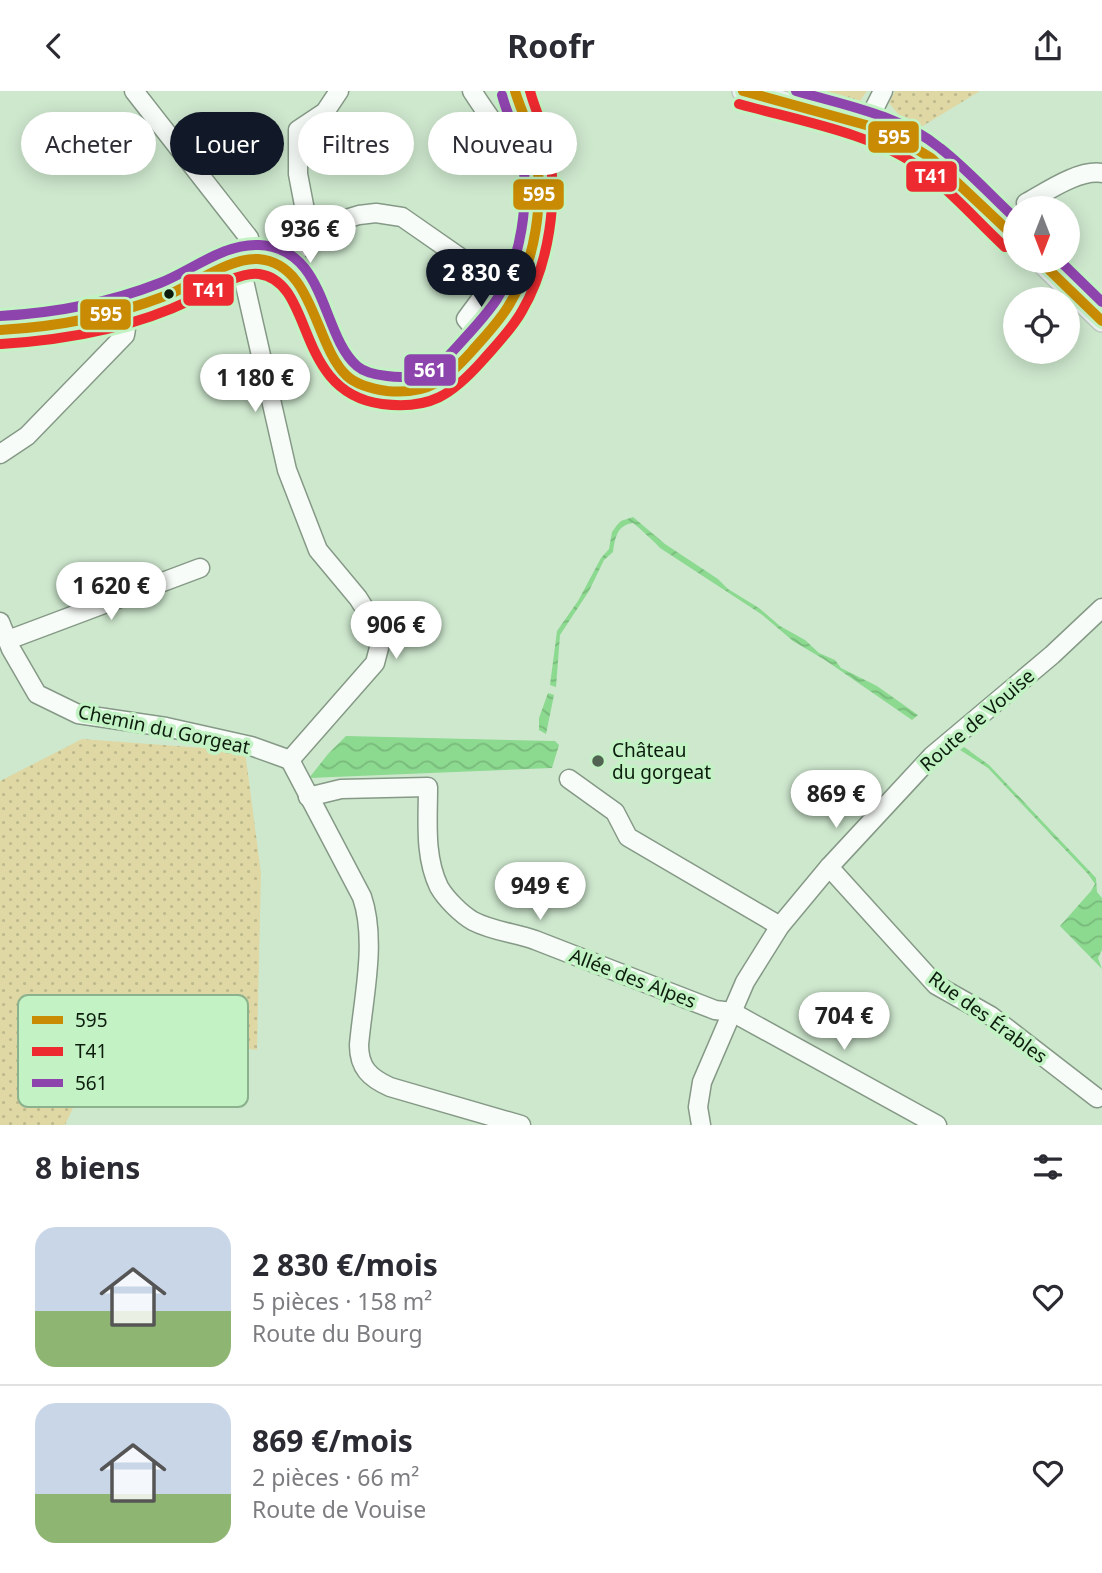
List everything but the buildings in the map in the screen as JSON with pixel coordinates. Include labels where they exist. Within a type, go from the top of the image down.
[{"type":"main road","points":[[515,91],[523,112]]},
{"type":"main road","points":[[743,91],[765,94],[866,125],[905,142],[931,158],[1003,226]]},
{"type":"main road","points":[[0,330],[83,320],[129,309],[252,260],[287,270],[307,297],[337,363],[346,375],[372,388],[413,392],[430,389],[453,372],[502,317],[514,298],[522,278],[534,224],[537,175]]},
{"type":"main road","points":[[1052,273],[1098,317]]},
{"type":"street","points":[[134,91],[249,238],[287,470],[318,550],[358,598],[377,628],[380,644],[375,663],[290,760],[367,910],[369,943],[359,1045],[363,1069],[377,1081],[390,1087],[521,1125]]},
{"type":"street","points":[[287,270],[310,231],[298,174],[298,130],[326,112],[339,91]]},
{"type":"street","points":[[472,91],[487,112]]},
{"type":"street","points":[[866,125],[883,91]]},
{"type":"street","points":[[1038,196],[1065,181],[1096,172],[1102,173]]},
{"type":"street","points":[[330,224],[376,213],[402,217],[494,281],[466,319],[483,338]]},
{"type":"street","points":[[0,454],[27,436],[125,335],[129,309]]},
{"type":"street","points":[[8,640],[200,568]]},
{"type":"street","name":"Route de Vouise","points":[[701,1125],[698,1107],[702,1082],[745,982],[780,926],[829,867],[932,756],[1052,655],[1102,608]]},
{"type":"street","name":"Chemin du Gorgeat","points":[[0,622],[37,694],[78,714],[166,727],[251,746],[290,760]]},
{"type":"street","points":[[569,779],[615,812],[628,837],[780,926]]},
{"type":"street","name":"Allée des Alpes","points":[[308,797],[341,789],[428,787],[427,844],[432,866],[446,896],[471,919],[484,926],[524,936],[715,1010],[732,1012]]},
{"type":"street","name":"Rue des Érables","points":[[829,867],[936,985],[991,1016],[1097,1098]]},
{"type":"street","points":[[732,1012],[937,1125]]},
{"type":"green space","points":[[809,91],[867,91],[860,101],[812,94]]},
{"type":"green space","points":[[895,91],[980,91],[913,132],[889,103]]},
{"type":"green space","points":[[82,739],[245,751],[261,873],[257,1050],[248,1049],[248,995],[18,995],[18,1107],[73,1107],[65,1125],[0,1125],[0,781]]},
{"type":"water","points":[[633,517],[665,544],[759,608],[780,626],[805,640],[819,653],[835,660],[841,668],[877,686],[918,715],[912,720],[793,641],[761,614],[660,548],[633,523],[620,529],[613,552],[604,560],[589,591],[560,635],[556,687],[550,685],[557,631],[609,549],[612,532],[621,521]]},
{"type":"water","points":[[548,693],[554,695],[546,734],[539,730],[539,718]]},
{"type":"water","points":[[346,736],[555,741],[559,745],[552,768],[309,778]]},
{"type":"water","points":[[964,747],[989,765],[1096,878],[1097,892],[1102,898],[1102,950],[1098,958],[1102,969],[1060,926],[1095,884],[988,768],[960,750]]},
{"type":"transit line","name":"595","points":[[0,330],[105,315],[165,296],[235,263],[258,259],[277,264],[291,275],[311,307],[336,362],[351,379],[366,386],[402,392],[414,391],[436,383],[463,361],[501,317],[518,288],[531,251],[538,210],[538,170],[533,143],[515,91]]},
{"type":"transit line","name":"T41","points":[[1,344],[74,336],[122,325],[169,310],[234,279],[259,274],[277,281],[290,296],[319,360],[333,380],[354,395],[382,404],[399,405],[414,405],[439,397],[472,372],[509,330],[522,311],[539,273],[552,209],[551,166],[548,146],[530,91]]},
{"type":"transit line","name":"595","points":[[743,91],[866,125],[905,142],[931,158],[1003,226]]},
{"type":"transit line","name":"561","points":[[796,91],[871,112],[907,127],[940,148],[1003,206]]},
{"type":"transit line","name":"561","points":[[0,316],[61,310],[121,296],[172,278],[233,248],[259,245],[281,250],[298,261],[320,295],[345,352],[357,366],[383,376],[422,374],[439,365],[489,310],[505,283],[518,248],[524,210],[524,173],[520,147],[502,95]]},
{"type":"transit line","name":"T41","points":[[739,104],[835,129],[882,146],[903,157],[944,187],[1003,245]]},
{"type":"transit line","name":"595","points":[[1052,273],[1102,321]]},
{"type":"transit line","name":"561","points":[[1072,273],[1102,302]]},
{"type":"place","name":"Château du gorgeat","points":[[598,761]]}]
